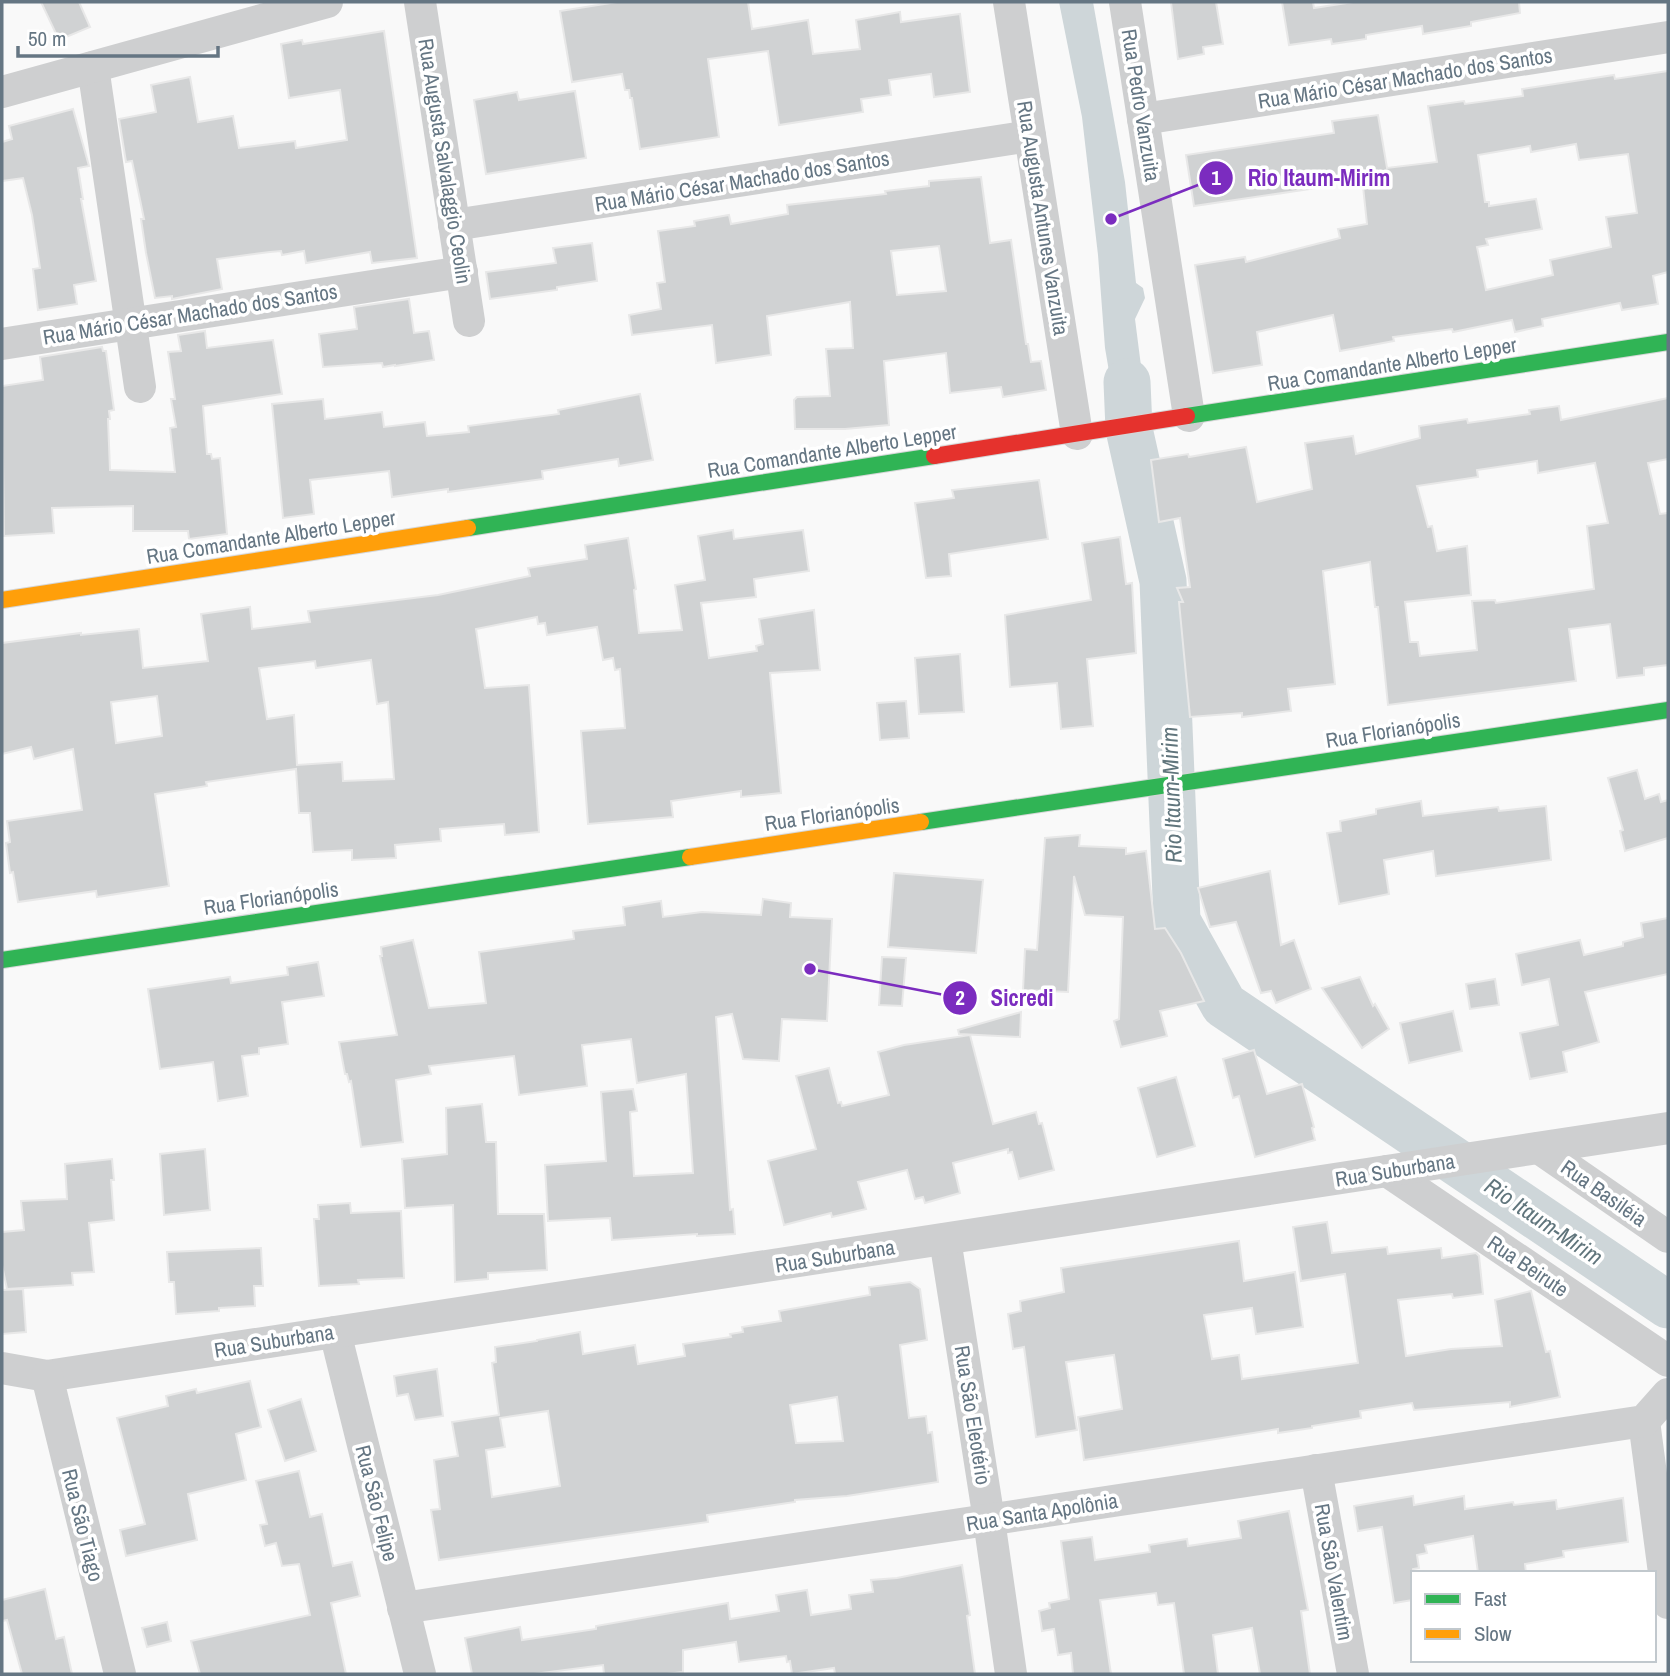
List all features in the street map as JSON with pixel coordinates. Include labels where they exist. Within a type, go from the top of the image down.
[{"type":"main road","name":"Rua Comandante Alberto Lepper","points":[[2,600],[1668,342]]},
{"type":"main road","name":"Rua Florianópolis","points":[[2,960],[1668,710]]},
{"type":"street","name":"Rua Augusta Salvalaggio Ceolin","points":[[420,2],[469,321]]},
{"type":"street","name":"Rua Augusta Antunes Vanzuita","points":[[1009,2],[1030,136],[1089,432]]},
{"type":"street","name":"Rua Pedro Vanzuita","points":[[1125,2],[1189,416]]},
{"type":"street","points":[[2,92],[320,3]]},
{"type":"street","name":"Rua Mário César Machado dos Santos","points":[[1143,119],[1668,37]]},
{"type":"street","points":[[93,66],[140,387]]},
{"type":"street","name":"Rua Mário César Machado dos Santos","points":[[454,225],[1030,136]]},
{"type":"street","name":"Rua Mário César Machado dos Santos","points":[[2,344],[461,272]]},
{"type":"street","name":"Rua Suburbana","points":[[2,1368],[47,1376],[1668,1128]]},
{"type":"street","name":"Rua Basiléia","points":[[1535,1149],[1668,1237]]},
{"type":"street","name":"Rua Beirute","points":[[1387,1171],[1668,1361]]},
{"type":"street","name":"Rua São Eleotério","points":[[945,1239],[1011,1674]]},
{"type":"street","name":"Rua São Felipe","points":[[335,1332],[420,1674]]},
{"type":"street","name":"Rua São Tiago","points":[[47,1376],[120,1674]]},
{"type":"street","points":[[1668,1394],[1644,1421],[1668,1603]]},
{"type":"street","name":"Rua Santa Apolônia","points":[[403,1608],[1644,1421]]},
{"type":"street","name":"Rua São Valentim","points":[[1316,1470],[1353,1674]]},
{"type":"shaded area","points":[[1059,2],[1093,2],[1125,182],[1136,283],[1143,288],[1145,298],[1135,319],[1148,421],[1118,424],[1105,348],[1098,255],[1082,117]]},
{"type":"building","points":[[41,2],[79,2],[90,27],[59,40]]},
{"type":"building","points":[[617,2],[748,2],[752,29],[808,20],[813,54],[860,49],[856,20],[900,12],[901,22],[960,14],[970,92],[934,97],[931,74],[889,80],[891,95],[861,99],[863,112],[779,125],[768,51],[708,59],[719,137],[640,149],[632,98],[629,90],[625,90],[622,74],[572,82],[560,11]]},
{"type":"building","points":[[1171,2],[1216,2],[1223,44],[1203,47],[1204,54],[1178,59]]},
{"type":"building","points":[[1282,2],[1313,2],[1314,8],[1353,2],[1519,2],[1520,13],[1471,22],[1471,26],[1423,34],[1422,26],[1366,35],[1366,39],[1332,44],[1331,39],[1289,45]]},
{"type":"building","points":[[384,31],[417,258],[372,263],[370,252],[306,263],[304,251],[282,255],[281,251],[217,259],[222,289],[172,299],[172,296],[155,298],[141,219],[144,219],[132,161],[126,162],[119,119],[156,112],[151,85],[190,77],[198,122],[233,116],[239,148],[295,141],[296,148],[347,140],[340,90],[289,98],[281,44],[302,40],[303,44]]},
{"type":"building","points":[[1668,71],[1668,272],[1653,276],[1658,304],[1622,310],[1620,303],[1542,319],[1543,326],[1515,332],[1512,320],[1453,332],[1452,329],[1393,337],[1394,341],[1340,351],[1333,315],[1257,332],[1262,365],[1213,373],[1195,265],[1245,257],[1246,262],[1340,238],[1338,229],[1367,224],[1362,177],[1317,185],[1317,188],[1194,206],[1186,155],[1334,133],[1332,121],[1378,115],[1387,168],[1437,162],[1428,106],[1523,96],[1522,89],[1614,75],[1615,79]],"holes":[[[1576,144],[1579,160],[1628,154],[1637,213],[1606,217],[1611,247],[1550,260],[1553,275],[1486,290],[1477,247],[1488,245],[1486,239],[1542,229],[1536,199],[1489,206],[1489,202],[1485,202],[1478,155],[1530,146],[1531,152]]]},
{"type":"building","points":[[575,91],[586,158],[486,174],[474,100],[517,92],[519,100]]},
{"type":"building","points":[[73,109],[89,166],[78,168],[96,281],[74,285],[77,304],[38,310],[33,269],[40,268],[32,215],[23,178],[2,181],[2,142],[12,139],[9,126]]},
{"type":"building","points":[[981,177],[990,243],[1011,240],[1026,344],[1031,362],[1041,361],[1046,390],[1003,397],[1001,387],[950,393],[946,353],[884,361],[889,425],[845,429],[795,429],[794,400],[797,397],[830,396],[826,349],[853,348],[850,302],[767,316],[771,355],[716,363],[712,325],[632,335],[629,315],[661,309],[657,283],[665,282],[658,231],[695,226],[694,221],[729,215],[731,224],[788,214],[787,205],[886,194],[885,191],[929,186],[929,181]],"holes":[[[939,246],[946,291],[897,295],[891,251]]]},
{"type":"building","points":[[592,243],[597,281],[557,287],[557,290],[490,299],[486,272],[556,263],[553,248]]},
{"type":"building","points":[[409,299],[414,333],[429,331],[434,360],[383,367],[382,363],[323,367],[319,334],[357,329],[354,307]]},
{"type":"building","points":[[205,331],[207,348],[273,340],[282,394],[203,406],[207,454],[211,454],[212,459],[220,458],[227,534],[189,539],[188,531],[133,531],[133,506],[52,508],[54,533],[4,536],[2,386],[43,380],[40,357],[102,347],[103,351],[106,351],[114,410],[109,411],[108,419],[110,470],[175,472],[170,428],[176,427],[171,399],[175,399],[168,352],[181,351],[178,335]]},
{"type":"building","points":[[640,394],[653,460],[619,466],[618,459],[542,471],[543,479],[392,497],[389,471],[310,480],[314,514],[283,518],[272,404],[323,399],[325,419],[382,412],[384,427],[425,422],[427,436],[469,432],[468,426],[559,414],[558,410]]},
{"type":"building","points":[[1668,398],[1668,459],[1648,463],[1660,514],[1668,513],[1668,665],[1644,668],[1644,675],[1617,678],[1610,624],[1569,629],[1576,681],[1388,705],[1378,607],[1375,607],[1370,562],[1323,571],[1335,684],[1288,689],[1291,711],[1242,717],[1242,713],[1190,717],[1179,602],[1183,602],[1177,588],[1190,587],[1180,518],[1159,522],[1151,460],[1188,454],[1189,457],[1246,447],[1257,502],[1312,489],[1305,443],[1353,436],[1356,454],[1420,438],[1419,426],[1467,419],[1468,423],[1530,414],[1529,410],[1559,406],[1561,420]],"holes":[[[1537,461],[1538,473],[1595,463],[1608,523],[1587,526],[1594,589],[1496,603],[1495,600],[1472,601],[1477,650],[1420,656],[1418,642],[1410,642],[1405,602],[1471,595],[1467,546],[1437,551],[1432,526],[1428,527],[1417,486],[1478,477],[1477,470]]]},
{"type":"building","points":[[1039,480],[1048,539],[949,554],[951,576],[926,578],[915,503],[954,498],[952,490]]},
{"type":"building","points":[[733,530],[734,539],[803,530],[809,571],[754,579],[756,597],[701,603],[709,658],[757,651],[756,646],[763,644],[759,619],[814,610],[820,670],[770,673],[781,793],[741,797],[741,791],[671,801],[673,817],[588,824],[581,731],[625,728],[620,669],[615,670],[613,658],[603,660],[597,627],[547,635],[545,623],[538,624],[537,617],[476,629],[485,688],[529,685],[539,832],[505,835],[504,824],[440,829],[441,841],[395,845],[396,858],[352,860],[352,850],[313,852],[310,813],[299,813],[296,769],[206,782],[207,786],[155,794],[169,886],[97,897],[96,891],[18,902],[13,872],[10,873],[6,843],[10,842],[7,821],[82,810],[73,749],[34,759],[31,747],[2,754],[2,643],[139,629],[143,668],[208,661],[201,614],[250,607],[252,629],[310,622],[308,611],[438,595],[530,576],[528,568],[587,559],[585,545],[628,538],[639,633],[682,630],[675,585],[705,580],[698,536]],"holes":[[[371,660],[377,704],[388,702],[394,779],[343,781],[342,762],[297,765],[294,715],[267,719],[259,668],[315,661],[316,668]],[[157,696],[162,736],[116,743],[111,702]]]},
{"type":"building","points":[[1120,537],[1126,584],[1132,583],[1136,653],[1087,659],[1093,726],[1061,729],[1057,683],[1010,687],[1005,615],[1091,600],[1082,543]]},
{"type":"building","points":[[960,654],[964,712],[919,714],[915,658]]},
{"type":"building","points":[[906,701],[909,738],[880,740],[877,703]]},
{"type":"building","points":[[1637,770],[1645,799],[1659,794],[1661,802],[1668,800],[1668,838],[1625,851],[1620,831],[1623,830],[1608,778]]},
{"type":"building","points":[[1421,801],[1423,816],[1498,807],[1499,811],[1546,806],[1551,860],[1436,876],[1433,851],[1384,860],[1389,894],[1339,904],[1327,833],[1341,831],[1340,821],[1376,814],[1376,809]]},
{"type":"building","points":[[1080,835],[1079,846],[1126,848],[1126,854],[1146,851],[1155,929],[1165,928],[1181,953],[1204,1001],[1160,1011],[1167,1036],[1121,1047],[1114,1021],[1119,1019],[1123,917],[1085,915],[1074,876],[1068,992],[1023,990],[1025,949],[1037,950],[1045,838]]},
{"type":"building","points":[[1270,871],[1281,945],[1294,940],[1311,989],[1276,1003],[1271,991],[1261,993],[1236,922],[1210,927],[1198,888]]},
{"type":"building","points":[[894,873],[983,880],[976,953],[888,947]]},
{"type":"building","points":[[763,899],[791,903],[790,917],[832,919],[827,1021],[782,1019],[779,1061],[743,1059],[732,1014],[716,1017],[730,1210],[733,1209],[735,1234],[612,1240],[610,1218],[548,1221],[545,1165],[606,1161],[601,1092],[633,1089],[637,1111],[630,1112],[634,1176],[693,1173],[686,1074],[637,1083],[631,1039],[582,1045],[587,1086],[519,1095],[514,1056],[429,1066],[431,1074],[396,1080],[403,1142],[361,1147],[351,1081],[349,1082],[345,1074],[339,1042],[397,1035],[380,956],[381,947],[413,940],[429,1008],[486,1003],[479,952],[574,939],[573,931],[625,925],[623,907],[661,901],[663,917],[702,912],[761,915]]},
{"type":"building","points":[[1668,918],[1668,974],[1585,992],[1599,1042],[1563,1052],[1567,1072],[1530,1079],[1520,1033],[1558,1025],[1549,979],[1522,985],[1516,954],[1580,940],[1584,955],[1623,946],[1623,942],[1643,937],[1641,923]]},
{"type":"building","points":[[882,957],[906,958],[902,1006],[879,1005]]},
{"type":"building","points":[[318,962],[324,996],[282,1002],[288,1044],[259,1048],[259,1054],[242,1056],[248,1096],[218,1101],[213,1062],[160,1069],[148,989],[230,977],[231,983],[288,975],[287,967]]},
{"type":"building","points":[[1360,977],[1373,1006],[1375,1004],[1389,1029],[1362,1048],[1322,988]]},
{"type":"building","points":[[1495,979],[1499,1005],[1470,1009],[1466,984]]},
{"type":"building","points":[[1453,1011],[1462,1051],[1409,1063],[1400,1023]]},
{"type":"building","points":[[1021,1012],[1020,1037],[959,1034],[958,1030]]},
{"type":"building","points":[[970,1035],[993,1124],[1036,1112],[1039,1124],[1042,1123],[1054,1170],[1019,1179],[1012,1152],[1008,1153],[1008,1149],[953,1163],[960,1193],[925,1203],[923,1197],[915,1199],[907,1170],[858,1182],[866,1209],[832,1217],[831,1213],[784,1225],[768,1161],[816,1149],[796,1076],[829,1068],[838,1103],[841,1102],[842,1106],[889,1095],[878,1052],[904,1045]]},
{"type":"building","points":[[1254,1050],[1267,1094],[1302,1084],[1315,1140],[1255,1157],[1239,1096],[1233,1098],[1223,1059]]},
{"type":"building","points":[[1176,1077],[1195,1146],[1157,1157],[1138,1088]]},
{"type":"building","points":[[482,1104],[486,1142],[496,1142],[498,1214],[544,1214],[547,1270],[488,1273],[488,1279],[455,1282],[453,1205],[405,1208],[402,1159],[447,1154],[446,1108]]},
{"type":"building","points":[[205,1149],[210,1210],[164,1215],[160,1154]]},
{"type":"building","points":[[112,1159],[114,1220],[89,1223],[94,1272],[72,1273],[73,1285],[7,1289],[2,1265],[2,1232],[24,1230],[21,1201],[67,1199],[65,1164]]},
{"type":"building","points":[[350,1203],[351,1213],[401,1211],[404,1278],[358,1280],[359,1284],[319,1286],[314,1219],[319,1219],[318,1205]]},
{"type":"building","points":[[1327,1222],[1332,1253],[1387,1247],[1388,1254],[1441,1248],[1442,1258],[1476,1253],[1479,1256],[1483,1294],[1453,1298],[1452,1294],[1398,1300],[1406,1356],[1451,1349],[1502,1346],[1495,1300],[1531,1291],[1546,1352],[1550,1351],[1560,1397],[1510,1407],[1510,1402],[1414,1410],[1412,1403],[1360,1411],[1361,1418],[1312,1428],[1278,1433],[1278,1429],[1084,1460],[1078,1417],[1122,1409],[1114,1355],[1066,1362],[1077,1430],[1036,1437],[1024,1347],[1013,1349],[1008,1314],[1021,1311],[1020,1301],[1064,1292],[1061,1268],[1239,1241],[1244,1281],[1295,1272],[1303,1327],[1256,1334],[1252,1308],[1204,1315],[1212,1359],[1239,1355],[1242,1379],[1358,1363],[1345,1274],[1301,1281],[1293,1227]]},
{"type":"building","points":[[261,1248],[263,1286],[254,1286],[255,1306],[176,1314],[174,1282],[169,1282],[167,1252]]},
{"type":"building","points":[[910,1282],[920,1289],[927,1340],[900,1345],[909,1418],[926,1416],[928,1433],[932,1432],[938,1482],[847,1496],[795,1500],[707,1515],[708,1522],[439,1560],[431,1510],[440,1509],[434,1460],[458,1456],[452,1422],[499,1415],[492,1363],[496,1362],[495,1347],[580,1332],[583,1354],[635,1345],[638,1364],[685,1356],[683,1344],[731,1337],[730,1334],[743,1332],[742,1327],[781,1321],[779,1311],[870,1295],[869,1287]],"holes":[[[837,1397],[843,1441],[796,1443],[790,1405]],[[548,1411],[560,1486],[492,1497],[486,1450],[505,1447],[500,1418]]]},
{"type":"building","points":[[23,1289],[26,1332],[2,1334],[2,1290]]},
{"type":"building","points":[[437,1369],[443,1416],[415,1420],[408,1394],[397,1396],[394,1376]]},
{"type":"building","points":[[250,1381],[261,1427],[236,1434],[246,1480],[188,1494],[197,1540],[126,1556],[120,1530],[145,1524],[117,1418],[168,1406],[166,1396],[196,1389],[197,1393]]},
{"type":"building","points":[[301,1399],[316,1451],[285,1461],[268,1410]]},
{"type":"building","points":[[299,1471],[310,1517],[322,1514],[333,1566],[352,1562],[360,1596],[331,1603],[346,1674],[200,1674],[191,1641],[310,1615],[299,1564],[282,1566],[276,1543],[265,1546],[260,1525],[267,1524],[256,1481]]},
{"type":"building","points":[[1413,1496],[1414,1505],[1464,1496],[1465,1509],[1513,1502],[1514,1505],[1556,1500],[1557,1509],[1623,1498],[1628,1542],[1563,1551],[1564,1557],[1525,1564],[1526,1571],[1478,1571],[1473,1536],[1425,1545],[1427,1553],[1417,1555],[1419,1568],[1411,1571],[1411,1600],[1394,1603],[1382,1527],[1358,1531],[1354,1506]]},
{"type":"building","points":[[1289,1511],[1308,1610],[1301,1611],[1310,1674],[1260,1674],[1252,1628],[1213,1635],[1218,1674],[1184,1674],[1174,1603],[1158,1605],[1156,1593],[1100,1600],[1111,1674],[1073,1674],[1071,1653],[1058,1655],[1054,1629],[1042,1631],[1039,1611],[1050,1608],[1049,1603],[1069,1599],[1061,1541],[1092,1537],[1095,1560],[1150,1552],[1149,1545],[1187,1539],[1188,1546],[1241,1538],[1238,1521]]},
{"type":"building","points":[[962,1565],[975,1674],[835,1674],[834,1668],[792,1674],[790,1661],[787,1662],[786,1656],[739,1662],[736,1642],[683,1650],[683,1672],[667,1674],[604,1674],[603,1665],[534,1674],[472,1674],[465,1638],[520,1627],[522,1640],[596,1629],[596,1626],[728,1603],[730,1619],[779,1611],[776,1595],[807,1590],[811,1615],[851,1609],[849,1595],[873,1592],[871,1580],[897,1578]]},
{"type":"building","points":[[45,1589],[56,1639],[64,1637],[72,1674],[22,1674],[7,1620],[2,1621],[2,1600]]},
{"type":"building","points":[[167,1622],[171,1641],[147,1647],[142,1628]]},
{"type":"waterway","name":"Rio Itaum-Mirim","points":[[1127,382],[1129,429],[1163,581],[1177,921],[1224,1005],[1668,1305]]},
{"type":"traffic: fast","points":[[1187,416],[1668,342]]},
{"type":"traffic: fast","points":[[468,528],[934,456]]},
{"type":"traffic: fast","points":[[921,822],[1668,710]]},
{"type":"traffic: fast","points":[[2,960],[690,857]]},
{"type":"traffic: slow","points":[[2,600],[468,528]]},
{"type":"traffic: slow","points":[[690,857],[921,822]]},
{"type":"traffic: jam","points":[[934,456],[1187,416]]},
{"type":"place","name":"Rio Itaum-Mirim","points":[[1111,219]]},
{"type":"place","name":"Sicredi","points":[[810,969]]}]
